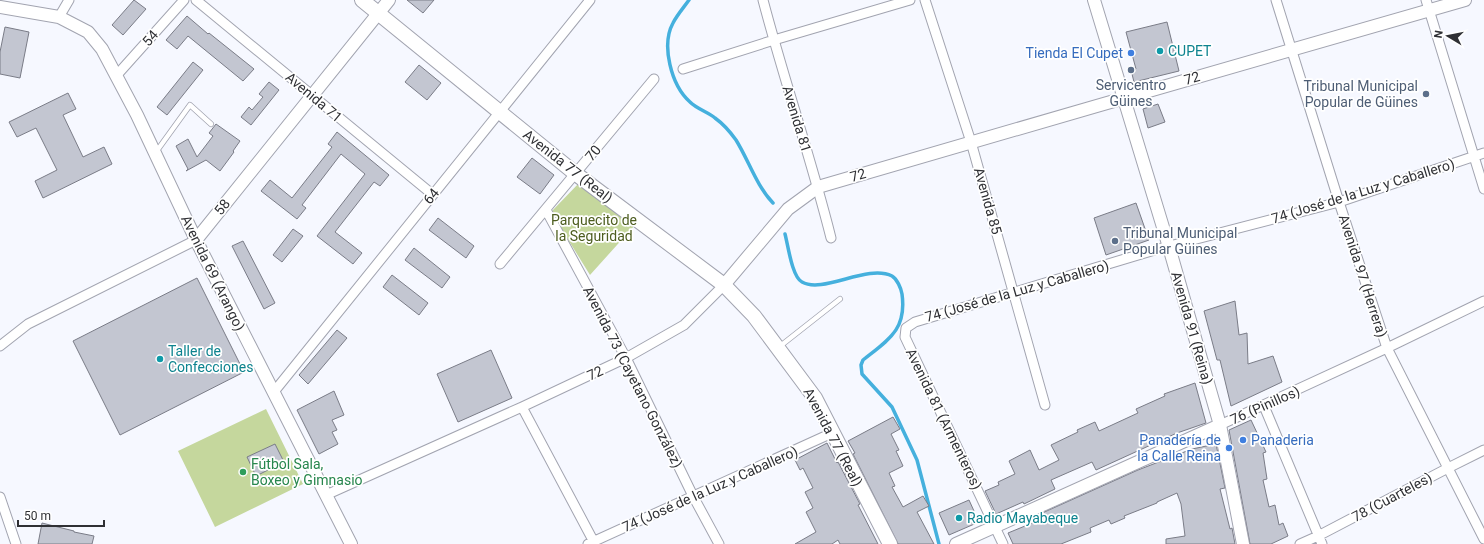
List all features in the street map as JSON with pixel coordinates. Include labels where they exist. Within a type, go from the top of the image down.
[{"type":"main road","name":"Avenida 77 (Real)","points":[[362,0],[576,174],[724,285],[754,316],[815,398],[890,544]]},
{"type":"street","points":[[59,18],[69,0]]},
{"type":"street","name":"54","points":[[116,76],[184,0]]},
{"type":"street","name":"Avenida 71","points":[[196,0],[432,194]]},
{"type":"street","name":"58","points":[[0,346],[28,324],[196,240],[377,13],[389,0]]},
{"type":"street","name":"64","points":[[273,393],[590,0]]},
{"type":"street","name":"Avenida 81","points":[[763,0],[818,187],[831,238]]},
{"type":"street","points":[[683,69],[774,40],[910,0]]},
{"type":"street","name":"Avenida 85","points":[[925,0],[971,142],[1045,405]]},
{"type":"street","name":"Avenida 91 (Reina)","points":[[1094,0],[1169,247],[1220,425],[1243,544]]},
{"type":"street","name":"Avenida 97 (Herrera)","points":[[1276,0],[1338,202],[1387,348],[1484,539]]},
{"type":"street","name":"72","points":[[326,495],[522,407],[626,358],[684,325],[724,285],[788,209],[818,187],[1292,50],[1427,5],[1465,0]]},
{"type":"street","points":[[1427,5],[1484,189]]},
{"type":"street","name":"Avenida 69 (Arango)","points":[[0,7],[59,18],[88,32],[102,48],[155,153],[196,240],[351,544]]},
{"type":"street","name":"70","points":[[500,264],[654,79]]},
{"type":"street","name":"74 (José de la Luz y Caballero)","points":[[905,337],[906,328],[915,322],[1169,247],[1338,202],[1484,153]]},
{"type":"street","name":"Avenida 73 (Cayetano González)","points":[[546,210],[626,358],[719,544]]},
{"type":"street","name":"76 (Pinillos)","points":[[956,544],[1264,406],[1484,302]]},
{"type":"street","name":"Avenida 81 (Armenteros)","points":[[905,337],[1003,544]]},
{"type":"street","points":[[1264,406],[1320,540]]},
{"type":"street","points":[[522,407],[592,543]]},
{"type":"street","name":"74 (José de la Luz y Caballero)","points":[[592,543],[832,433]]},
{"type":"street","name":"78 (Cuarteles)","points":[[1300,544],[1320,540],[1448,468],[1484,450]]},
{"type":"street","points":[[0,497],[16,544]]},
{"type":"lane","points":[[155,153],[190,105],[212,124]]},
{"type":"lane","points":[[778,348],[840,299]]},
{"type":"green space","name":"Parquecito de la Seguridad","points":[[580,182],[635,225],[590,275],[551,212]]},
{"type":"green space","name":"Fútbol Sala, Boxeo y Gimnasio","points":[[266,409],[303,484],[215,527],[178,451]]},
{"type":"building","points":[[134,0],[146,9],[123,35],[112,25]]},
{"type":"building","points":[[407,0],[434,0],[423,13]]},
{"type":"building","points":[[187,16],[254,69],[243,81],[188,36],[177,49],[166,40]]},
{"type":"building","name":"CUPET","points":[[1167,22],[1179,71],[1134,82],[1131,70],[1136,69],[1126,32]]},
{"type":"building","points":[[5,27],[29,32],[20,78],[0,74],[0,52]]},
{"type":"building","points":[[193,62],[203,70],[167,115],[157,107]]},
{"type":"building","points":[[419,65],[441,83],[427,100],[405,82]]},
{"type":"building","points":[[269,82],[279,90],[251,125],[241,117],[249,107],[252,110],[263,97],[259,94]]},
{"type":"building","points":[[68,93],[76,109],[63,115],[83,157],[104,147],[112,164],[43,198],[35,181],[57,170],[36,128],[17,137],[9,122]]},
{"type":"building","points":[[1158,104],[1165,122],[1148,128],[1143,109]]},
{"type":"building","points":[[216,124],[240,141],[233,151],[234,152],[220,171],[206,160],[186,171],[188,169],[176,146],[188,139],[197,157],[213,136],[209,133]]},
{"type":"building","points":[[337,132],[389,175],[380,186],[374,182],[335,232],[362,253],[353,264],[317,236],[365,174],[341,154],[302,205],[306,208],[297,219],[261,191],[270,180],[292,198],[332,147],[328,144]]},
{"type":"building","points":[[532,158],[554,175],[540,194],[517,177]]},
{"type":"building","points":[[1136,203],[1149,240],[1106,255],[1094,218]]},
{"type":"building","points":[[438,218],[474,246],[466,258],[429,230]]},
{"type":"building","points":[[293,229],[303,236],[282,262],[273,255]]},
{"type":"building","points":[[243,241],[275,303],[264,309],[232,246]]},
{"type":"building","points":[[414,248],[450,277],[442,288],[405,260]]},
{"type":"building","points":[[392,275],[428,303],[419,315],[383,287]]},
{"type":"building","name":"Taller de Confecciones","points":[[197,278],[244,372],[120,435],[73,341]]},
{"type":"building","points":[[1235,301],[1239,335],[1247,333],[1248,364],[1273,356],[1282,382],[1231,406],[1220,360],[1217,360],[1204,311]]},
{"type":"building","points":[[337,330],[347,338],[308,384],[299,375]]},
{"type":"building","points":[[491,350],[512,398],[458,422],[437,374]]},
{"type":"building","points":[[1195,383],[1206,423],[1177,433],[1096,470],[1092,462],[1051,480],[1055,489],[1024,504],[1023,502],[996,514],[985,491],[999,485],[998,482],[1015,474],[1009,461],[1030,450],[1039,470],[1059,460],[1051,445],[1078,432],[1077,430],[1095,422],[1099,431],[1138,413],[1136,409],[1165,396],[1164,394]]},
{"type":"building","points":[[334,391],[344,415],[332,420],[337,430],[332,432],[338,444],[319,454],[297,410]]},
{"type":"building","points":[[893,417],[900,429],[891,434],[899,450],[896,451],[903,466],[889,473],[895,486],[892,487],[903,507],[923,496],[929,506],[917,512],[934,544],[898,544],[848,441]]},
{"type":"building","points":[[1251,420],[1266,452],[1263,453],[1267,479],[1263,480],[1269,507],[1275,505],[1279,525],[1283,523],[1288,536],[1271,544],[1250,544],[1229,430]]},
{"type":"building","points":[[827,443],[860,504],[858,505],[878,544],[840,544],[838,540],[832,544],[795,544],[816,532],[806,512],[813,508],[805,492],[813,488],[803,468],[800,470],[795,460]]},
{"type":"building","points":[[275,444],[284,462],[256,476],[247,457]]},
{"type":"building","points":[[1216,444],[1225,488],[1220,489],[1230,529],[1232,528],[1235,544],[1166,544],[1166,539],[1185,536],[1181,504],[1177,493],[1157,503],[1124,516],[1125,518],[1111,524],[1109,520],[1090,528],[1091,532],[1061,544],[1013,544],[1008,533],[1042,519],[1040,514],[1138,470],[1192,449]]},
{"type":"building","name":"Radio Mayabeque","points":[[969,500],[979,522],[949,535],[939,513]]},
{"type":"building","points":[[42,523],[94,536],[92,544],[38,544]]},
{"type":"waterway","points":[[689,0],[673,23],[670,32],[668,53],[673,75],[683,95],[696,107],[718,120],[734,137],[762,189],[773,203]]},
{"type":"waterway","points":[[785,234],[793,268],[802,282],[811,285],[821,284],[858,276],[882,273],[896,279],[901,289],[903,306],[902,317],[894,333],[888,340],[863,360],[861,365],[862,374],[892,407],[917,460],[939,544]]},
{"type":"place","name":"CUPET","points":[[1160,51]]},
{"type":"place","name":"Tienda El Cupet","points":[[1131,53]]},
{"type":"place","name":"Servicentro Güines","points":[[1131,70]]},
{"type":"place","name":"Tribunal Municipal Popular de Güines","points":[[1426,94]]},
{"type":"place","name":"Tribunal Municipal Popular Güines","points":[[1115,241]]},
{"type":"place","name":"Taller de Confecciones","points":[[160,359]]},
{"type":"place","name":"Panaderia","points":[[1243,440]]},
{"type":"place","name":"Panadería de la Calle Reina","points":[[1229,448]]},
{"type":"place","name":"Fútbol Sala, Boxeo y Gimnasio","points":[[243,472]]},
{"type":"place","name":"Radio Mayabeque","points":[[959,518]]}]
